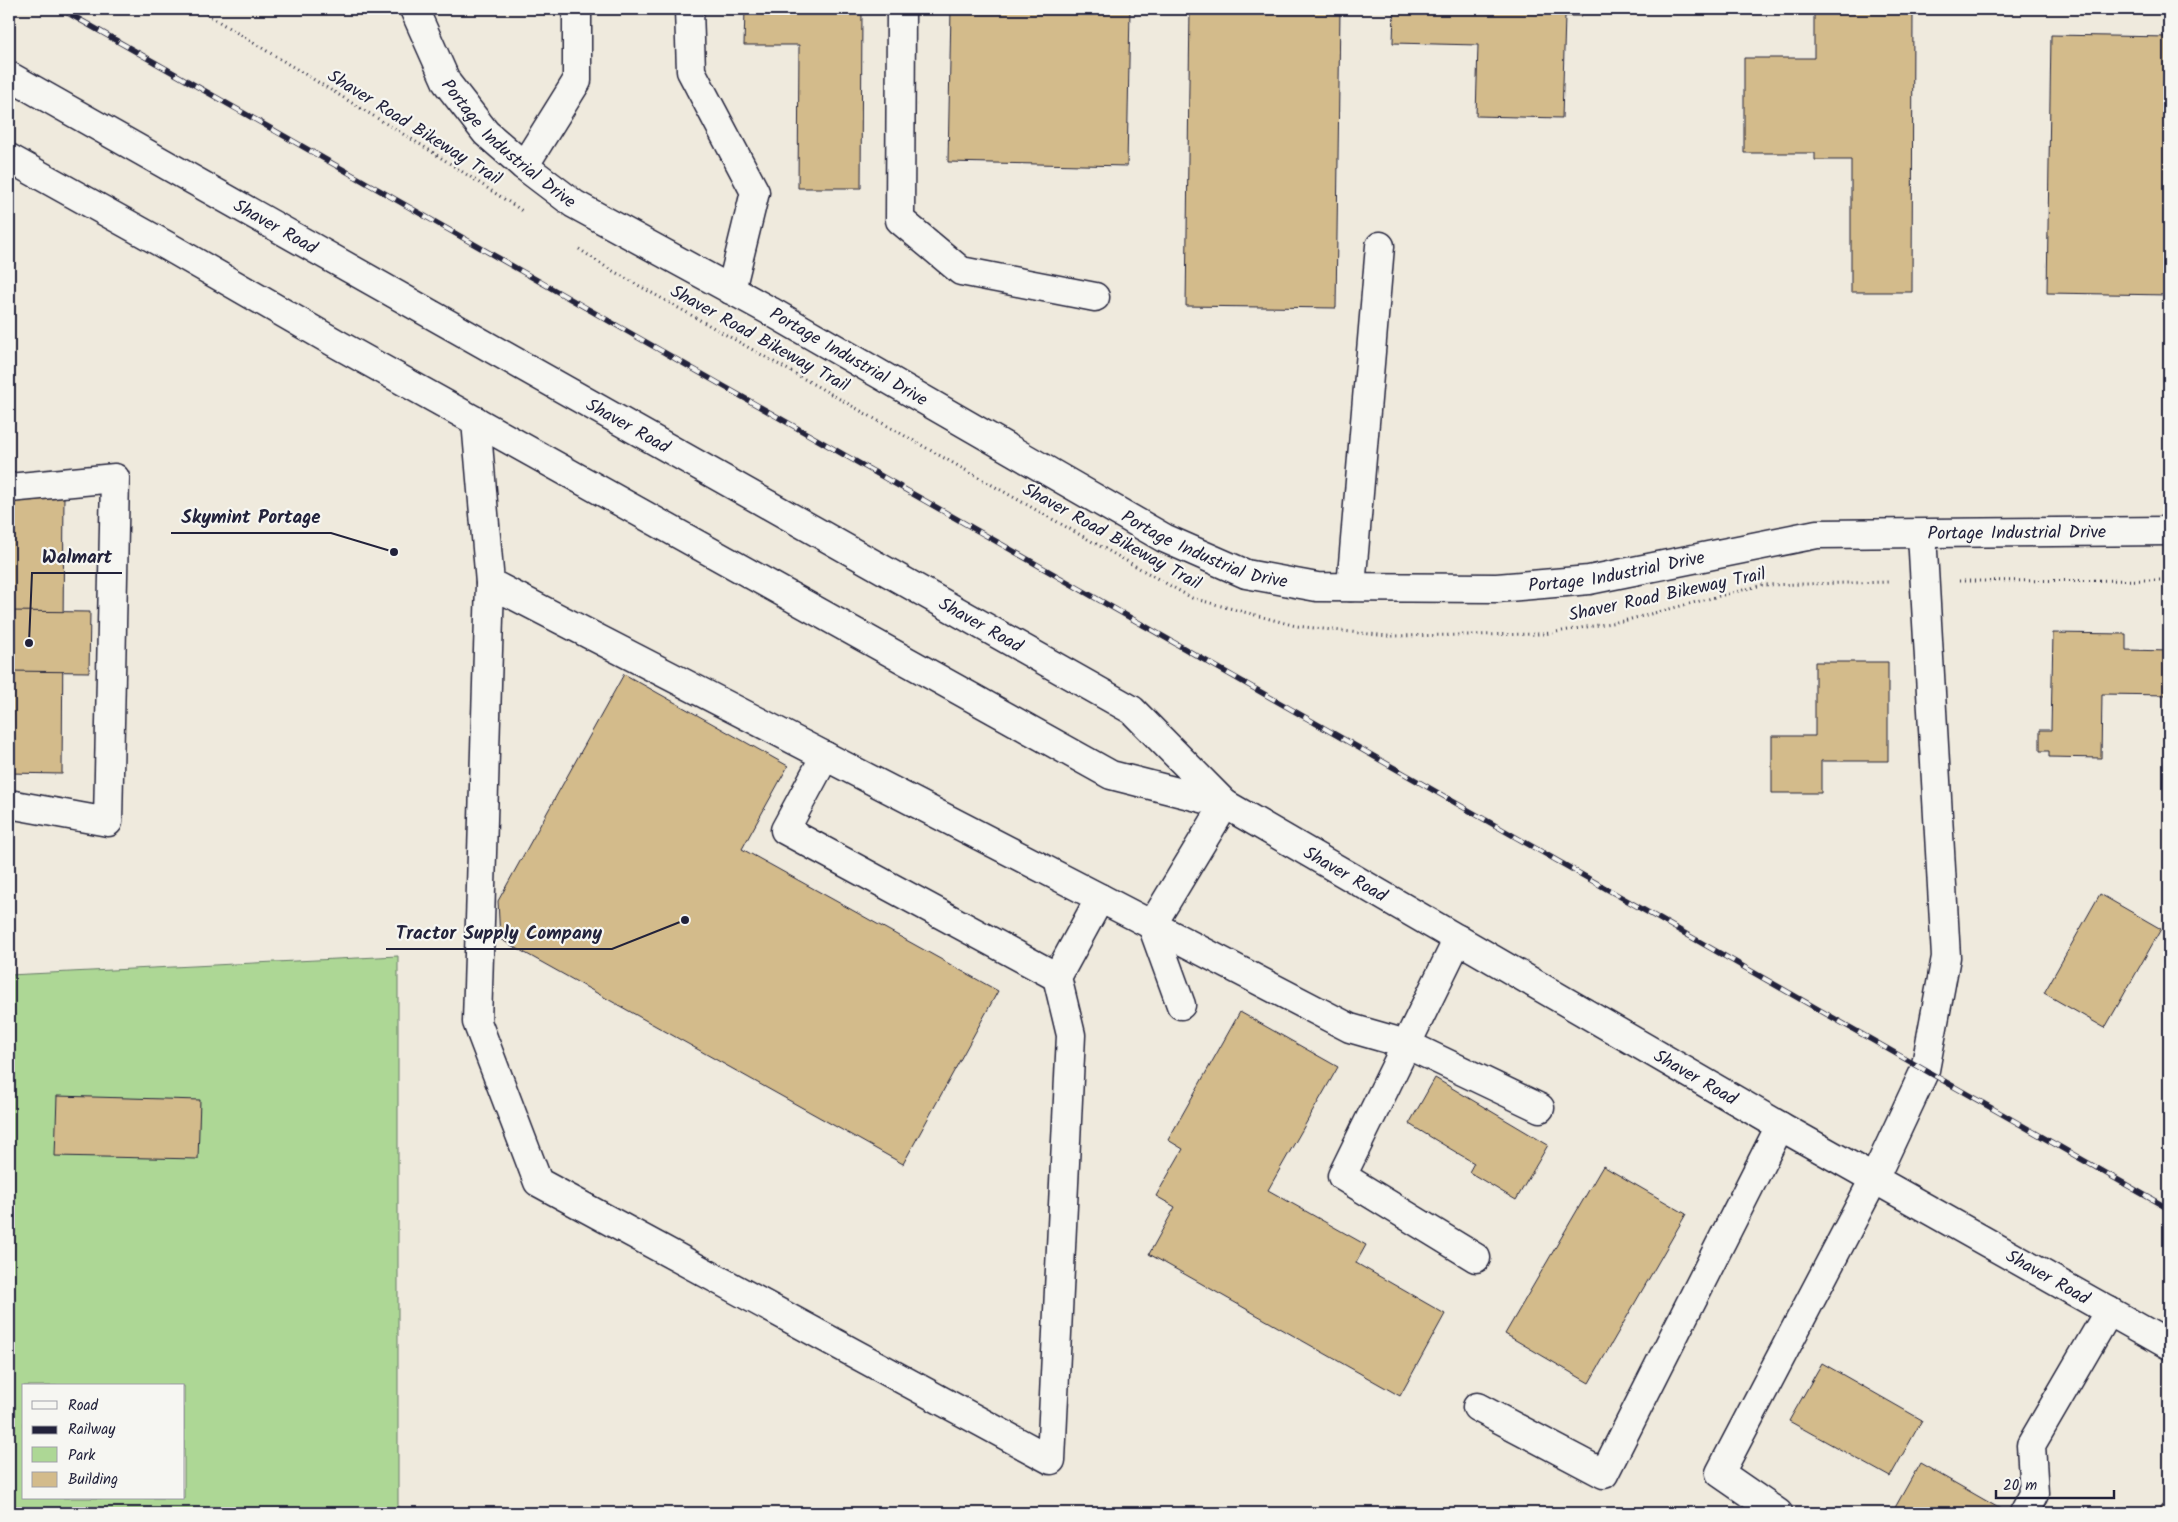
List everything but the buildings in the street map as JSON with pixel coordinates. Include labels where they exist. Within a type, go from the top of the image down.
[{"type":"main road","name":"Portage Industrial Drive","points":[[414,9],[447,83],[486,133],[524,166],[574,204],[731,290],[1164,538],[1246,574],[1317,587],[1497,588],[1588,580],[1817,534],[2169,531]]},
{"type":"main road","points":[[524,166],[577,81],[577,9]]},
{"type":"main road","points":[[689,9],[691,71],[756,192],[731,290]]},
{"type":"main road","points":[[901,9],[900,220],[962,271],[1095,297]]},
{"type":"main road","name":"Shaver Road","points":[[9,76],[1132,710],[1226,804],[1780,1126],[2169,1344]]},
{"type":"main road","name":"Shaver Road","points":[[9,158],[1111,775],[1226,804]]},
{"type":"main road","points":[[1351,587],[1380,246]]},
{"type":"main road","points":[[476,421],[490,582],[477,1022],[538,1182],[1051,1460],[1071,1035],[1057,977],[1100,898]]},
{"type":"main road","points":[[9,488],[115,478],[108,822],[9,804]]},
{"type":"main road","points":[[1778,1513],[1720,1473],[1874,1179],[1924,1076],[1946,957],[1922,534]]},
{"type":"main road","points":[[490,582],[1350,1028],[1406,1044],[1540,1108]]},
{"type":"main road","points":[[825,756],[786,830],[1057,977]]},
{"type":"main road","points":[[1152,925],[1226,804]]},
{"type":"main road","points":[[1152,925],[1181,1005]]},
{"type":"main road","points":[[1458,939],[1342,1176],[1476,1258]]},
{"type":"main road","points":[[1477,1407],[1604,1474],[1780,1126]]},
{"type":"main road","points":[[2024,1513],[2034,1494],[2030,1445],[2109,1311]]},
{"type":"path","name":"Shaver Road Bikeway Trail","points":[[198,9],[426,148],[524,213]]},
{"type":"path","name":"Shaver Road Bikeway Trail","points":[[574,245],[606,267],[1192,598],[1296,626],[1388,636],[1544,634],[1623,621],[1762,585],[1925,581],[2169,580]]},
{"type":"green space","points":[[398,956],[398,1513],[9,1513],[9,975]]},
{"type":"railway","points":[[61,9],[2169,1209]]},
{"type":"place","name":"Skymint Portage","points":[[394,552]]},
{"type":"place","name":"Walmart","points":[[29,643]]},
{"type":"place","name":"Tractor Supply Company","points":[[685,920]]}]
